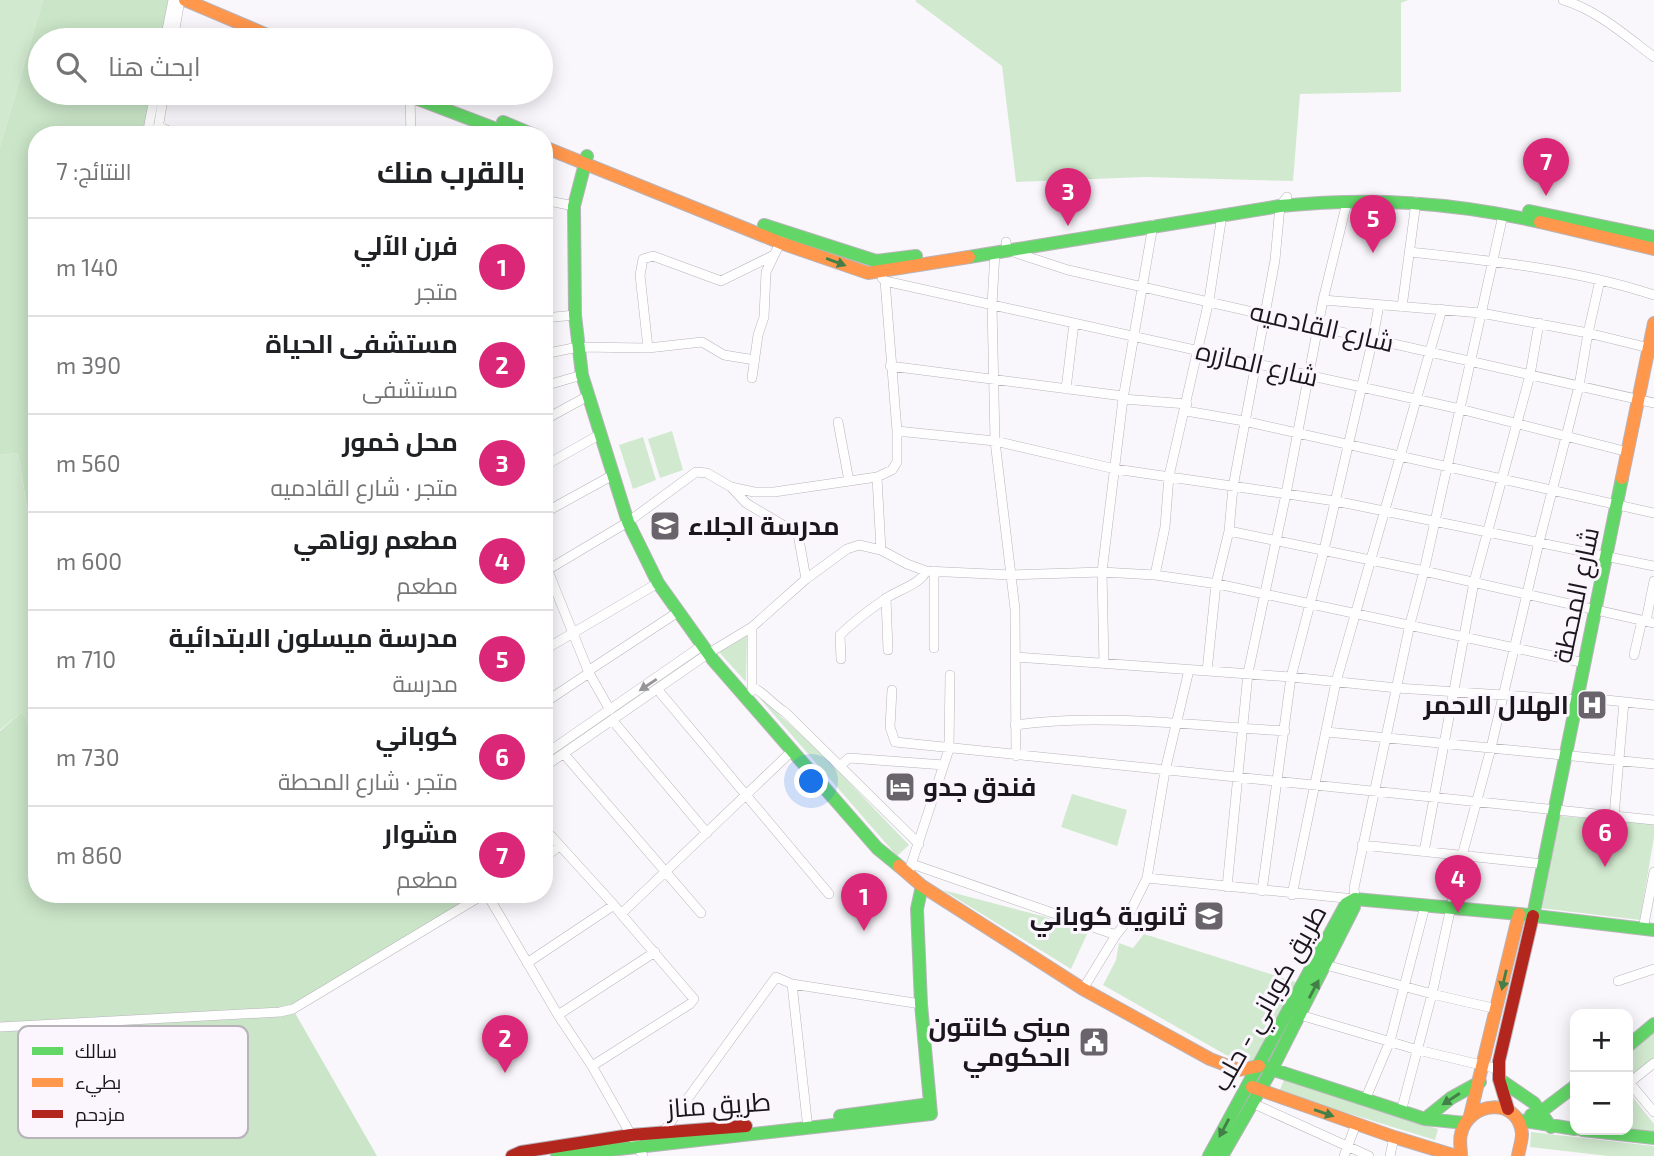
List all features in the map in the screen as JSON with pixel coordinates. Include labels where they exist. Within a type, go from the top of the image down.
[{"type":"main road","points":[[183,0],[250,28]]},
{"type":"main road","points":[[202,0],[267,28]]},
{"type":"main road","points":[[434,105],[489,126]]},
{"type":"main road","points":[[458,105],[511,126]]},
{"type":"main road","points":[[553,143],[585,159],[782,238],[879,271],[1344,192],[1423,193],[1467,198],[1654,237]]},
{"type":"main road","points":[[553,150],[585,159]]},
{"type":"main road","points":[[585,159],[574,206],[578,348],[598,435],[628,522],[658,583],[706,649],[754,709],[877,848],[909,868],[922,886],[1083,989],[1210,1059],[1239,1070],[1265,1068],[1425,1119],[1468,1120],[1483,1106],[1492,1104],[1508,1109]]},
{"type":"main road","points":[[1153,224],[1222,215],[1284,202],[1416,202],[1503,215],[1654,249]]},
{"type":"main road","name":"شارع المحطة","points":[[1499,1074],[1628,452],[1652,349],[1654,323]]},
{"type":"main road","points":[[921,1004],[917,909],[922,886]]},
{"type":"main road","points":[[1354,899],[1519,914],[1648,930]]},
{"type":"main road","name":"طريق كوباني - حلب","points":[[1265,1068],[1300,1015],[1354,908],[1354,899]]},
{"type":"main road","name":"طريق كوباني - حلب","points":[[1209,1156],[1254,1088],[1346,904],[1354,899]]},
{"type":"main road","points":[[1239,1070],[1254,1088],[1394,1137],[1459,1156],[1460,1140],[1480,1082],[1519,914]]},
{"type":"main road","name":"طريق مناز","points":[[557,1156],[637,1145],[662,1137],[807,1125],[931,1109],[921,1004]]},
{"type":"main road","points":[[1633,1042],[1654,1024]]},
{"type":"main road","points":[[1499,1074],[1508,1109],[1518,1120],[1522,1136],[1518,1156]]},
{"type":"main road","points":[[1499,1074],[1542,1111],[1551,1126]]},
{"type":"main road","points":[[1425,1119],[1451,1098],[1480,1082]]},
{"type":"main road","name":"طريق كوباني - حلب","points":[[1224,1155],[1252,1103],[1254,1088]]},
{"type":"main road","points":[[1518,1120],[1542,1111],[1570,1090]]},
{"type":"main road","points":[[1518,1120],[1570,1128]]},
{"type":"main road","points":[[1627,1135],[1654,1138]]},
{"type":"main road","name":"طريق مناز","points":[[512,1156],[547,1148],[637,1145]]},
{"type":"street","points":[[168,28],[173,0]]},
{"type":"street","points":[[176,28],[183,0]]},
{"type":"street","points":[[1563,0],[1574,3],[1614,26],[1654,57]]},
{"type":"street","points":[[149,126],[153,105]]},
{"type":"street","points":[[159,126],[162,105]]},
{"type":"street","points":[[407,105],[410,126]]},
{"type":"street","points":[[553,202],[574,206]]},
{"type":"street","points":[[1207,671],[1216,584],[1229,531],[1244,421],[1284,202]]},
{"type":"street","points":[[1227,887],[1248,673],[1323,300],[1348,202]]},
{"type":"street","points":[[1402,307],[1416,202]]},
{"type":"street","points":[[1155,575],[1165,527],[1169,476],[1209,300],[1222,215]]},
{"type":"street","points":[[1147,878],[1354,899],[1362,845],[1410,624],[1436,520],[1503,215]]},
{"type":"street","points":[[1104,664],[1102,572],[1123,398],[1153,224]]},
{"type":"street","points":[[752,378],[758,335],[764,317],[766,272],[782,238]]},
{"type":"street","points":[[1003,248],[992,305],[995,441],[1016,608],[1016,756]]},
{"type":"street","name":"شارع القادميه","points":[[1003,248],[1068,270],[1141,288],[1209,300],[1654,403]]},
{"type":"street","points":[[1410,252],[1494,262],[1600,280],[1654,295]]},
{"type":"street","points":[[648,348],[640,275],[643,259],[653,256],[721,281],[772,256]]},
{"type":"street","points":[[731,487],[754,492],[774,492],[877,477],[892,470],[897,462],[897,430],[879,271]]},
{"type":"street","name":"شارع المازره","points":[[879,271],[992,305],[1461,409],[1628,452]]},
{"type":"street","points":[[1401,1112],[1579,386],[1600,280]]},
{"type":"street","points":[[1323,300],[1481,313],[1588,333],[1652,349]]},
{"type":"street","points":[[1262,891],[1291,677],[1324,550],[1379,305]]},
{"type":"street","points":[[1292,894],[1336,682],[1442,309]]},
{"type":"street","points":[[553,317],[575,315]]},
{"type":"street","points":[[1066,389],[1074,323]]},
{"type":"street","points":[[1424,852],[1474,582],[1530,375],[1539,323]]},
{"type":"street","points":[[553,352],[578,348],[648,348],[702,342],[724,355],[755,360]]},
{"type":"street","points":[[890,366],[1186,407],[1654,513]]},
{"type":"street","points":[[553,383],[582,374]]},
{"type":"street","points":[[553,415],[588,396]]},
{"type":"street","points":[[838,422],[849,481]]},
{"type":"street","points":[[897,430],[995,441],[1115,469],[1335,501],[1654,566]]},
{"type":"street","points":[[553,461],[598,435]]},
{"type":"street","points":[[553,564],[628,522],[696,472],[707,473],[731,487],[746,503],[798,534],[806,579]]},
{"type":"street","points":[[553,508],[613,475]]},
{"type":"street","points":[[877,477],[881,550]]},
{"type":"street","points":[[1229,531],[1647,621]]},
{"type":"street","points":[[553,749],[706,649],[752,626],[806,579],[847,549],[859,545],[881,550],[930,571],[1011,575],[1102,572],[1155,575],[1216,584],[1585,663]]},
{"type":"street","points":[[841,659],[840,635],[886,598],[923,578],[930,571]]},
{"type":"street","points":[[930,571],[934,649]]},
{"type":"street","points":[[1634,655],[1647,621],[1654,581]]},
{"type":"street","points":[[553,644],[658,583]]},
{"type":"street","points":[[553,587],[589,672],[610,710]]},
{"type":"street","points":[[886,598],[888,650]]},
{"type":"street","points":[[553,697],[678,612]]},
{"type":"street","points":[[752,626],[754,709]]},
{"type":"street","points":[[553,761],[659,690],[706,649]]},
{"type":"street","points":[[1016,657],[1248,673],[1397,688],[1654,705]]},
{"type":"street","points":[[1083,989],[1123,926],[1147,878],[1165,771],[1189,670]]},
{"type":"street","points":[[950,675],[949,750],[909,868],[1116,935]]},
{"type":"street","points":[[752,687],[785,712],[919,844]]},
{"type":"street","points":[[659,690],[829,894]]},
{"type":"street","points":[[892,690],[890,727],[895,742],[949,750],[1654,820]]},
{"type":"street","points":[[1614,816],[1624,702]]},
{"type":"street","points":[[1015,725],[1046,721],[1175,723],[1285,731]]},
{"type":"street","points":[[612,722],[707,833]]},
{"type":"street","points":[[1327,732],[1654,764]]},
{"type":"street","points":[[527,963],[618,909],[664,873],[792,751]]},
{"type":"street","points":[[564,754],[701,913]]},
{"type":"street","points":[[841,765],[849,758],[944,765]]},
{"type":"street","points":[[553,838],[618,909],[694,999],[592,1066]]},
{"type":"street","points":[[1362,845],[1544,864]]},
{"type":"street","points":[[553,851],[560,846]]},
{"type":"street","points":[[1648,930],[1654,872]]},
{"type":"street","points":[[19,1026],[280,1012],[293,1009],[468,903]]},
{"type":"street","points":[[492,903],[637,1145]]},
{"type":"street","points":[[1365,1100],[1390,1041],[1426,906]]},
{"type":"street","points":[[558,1015],[655,952]]},
{"type":"street","points":[[1326,965],[1497,1009]]},
{"type":"street","points":[[1618,981],[1654,969]]},
{"type":"street","points":[[662,1137],[776,977],[792,984],[921,1004]]},
{"type":"street","points":[[792,984],[807,1125]]},
{"type":"street","points":[[1300,1015],[1418,1050],[1484,1065],[1499,1074]]},
{"type":"street","points":[[0,1027],[18,1026]]},
{"type":"street","points":[[1633,1078],[1654,1063]]},
{"type":"street","points":[[1633,1088],[1654,1112]]},
{"type":"street","points":[[1252,1103],[1345,1152],[1369,1156]]},
{"type":"street","points":[[1345,1152],[1356,1124]]},
{"type":"street","points":[[1390,1156],[1394,1137]]},
{"type":"green space","points":[[0,0],[43,0],[35,28],[28,28],[28,51],[0,147]]},
{"type":"green space","points":[[43,0],[170,0],[164,28],[35,28]]},
{"type":"green space","points":[[1408,0],[1401,3],[1401,92],[1300,94],[1293,181],[1145,177],[1016,182],[1002,66],[915,1]]},
{"type":"green space","points":[[28,51],[28,105],[150,105],[146,126],[28,126],[28,513],[18,453],[0,455],[0,147]]},
{"type":"green space","points":[[672,431],[683,470],[660,478],[648,439]]},
{"type":"green space","points":[[643,437],[656,480],[633,489],[619,445]]},
{"type":"green space","points":[[18,453],[28,515],[28,723],[22,712],[0,730],[0,455]]},
{"type":"green space","points":[[747,636],[746,682],[719,652]]},
{"type":"green space","points":[[756,694],[815,747],[909,845],[897,856]]},
{"type":"green space","points":[[22,712],[28,723],[28,903],[463,903],[466,907],[295,1013],[377,1156],[0,1156],[0,731]]},
{"type":"green space","points":[[1072,794],[1127,810],[1117,846],[1061,827]]},
{"type":"green space","points":[[1560,816],[1654,824],[1640,920],[1540,908]]},
{"type":"green space","points":[[943,890],[1046,917],[1088,932],[1071,969]]},
{"type":"green space","points":[[1144,934],[1296,982],[1255,1062],[1226,1055],[1103,985],[1116,960],[1119,943],[1133,948]]},
{"type":"green space","points":[[1654,1032],[1654,1058],[1633,1074],[1633,1049]]},
{"type":"green space","points":[[1284,1080],[1438,1129],[1435,1140],[1279,1092]]},
{"type":"green space","points":[[1633,1097],[1654,1124],[1654,1132],[1633,1129]]},
{"type":"green space","points":[[1531,1132],[1654,1146],[1654,1156],[1608,1156],[1530,1147]]},
{"type":"traffic: fast","points":[[433,105],[488,126]]},
{"type":"traffic: fast","points":[[503,122],[513,126]]},
{"type":"traffic: fast","points":[[587,156],[574,206],[575,315],[582,375],[628,522],[658,583],[713,660],[877,848],[899,866]]},
{"type":"traffic: fast","points":[[969,257],[1280,206],[1314,203],[1411,203],[1475,210],[1540,222]]},
{"type":"traffic: fast","points":[[1529,211],[1654,237]]},
{"type":"traffic: fast","points":[[764,225],[876,261],[916,256]]},
{"type":"traffic: fast","points":[[1533,916],[1622,478]]},
{"type":"traffic: fast","points":[[557,1156],[931,1114],[921,1004],[917,909],[922,886]]},
{"type":"traffic: fast","points":[[1355,899],[1654,930]]},
{"type":"traffic: fast","points":[[1209,1156],[1346,904],[1355,899]]},
{"type":"traffic: fast","points":[[1222,1156],[1272,1069],[1354,907]]},
{"type":"traffic: fast","points":[[1633,1042],[1654,1024]]},
{"type":"traffic: fast","points":[[1265,1067],[1425,1119],[1465,1123]]},
{"type":"traffic: fast","points":[[1499,1079],[1534,1103],[1551,1127]]},
{"type":"traffic: fast","points":[[1425,1119],[1451,1098],[1480,1082]]},
{"type":"traffic: fast","points":[[1531,1115],[1542,1111],[1570,1090]]},
{"type":"traffic: fast","points":[[840,1116],[930,1104]]},
{"type":"traffic: fast","points":[[1518,1120],[1570,1128]]},
{"type":"traffic: fast","points":[[1627,1135],[1654,1138]]},
{"type":"traffic: slow","points":[[185,0],[251,28]]},
{"type":"traffic: slow","points":[[553,151],[781,243],[868,273],[969,257]]},
{"type":"traffic: slow","points":[[1540,222],[1654,249]]},
{"type":"traffic: slow","points":[[1622,478],[1654,323]]},
{"type":"traffic: slow","points":[[899,866],[922,886],[1083,989],[1210,1059],[1239,1070],[1259,1066]]},
{"type":"traffic: slow","points":[[1470,1116],[1519,914]]},
{"type":"traffic: slow","points":[[1252,1087],[1456,1156]]},
{"type":"traffic: slow","points":[[1461,1156],[1460,1136],[1466,1123],[1483,1109],[1493,1107],[1512,1113],[1519,1122],[1522,1134],[1518,1156]]},
{"type":"traffic: jam","points":[[1508,1109],[1499,1079],[1499,1061],[1533,916]]},
{"type":"traffic: jam","points":[[512,1156],[521,1152],[631,1135],[746,1126]]},
{"type":"place","name":"مشوار","points":[[1546,196]]},
{"type":"place","name":"محل خمور","points":[[1068,226]]},
{"type":"place","name":"مدرسة ميسلون الابتدائية","points":[[1373,253]]},
{"type":"place","name":"مدرسة الجلاء","points":[[665,526]]},
{"type":"place","name":"الهلال الاحمر","points":[[1592,705]]},
{"type":"place","name":"فندق جدو","points":[[900,787]]},
{"type":"place","name":"كوباني","points":[[1605,867]]},
{"type":"place","name":"مطعم روناهي","points":[[1458,913]]},
{"type":"place","name":"ثانوية كوباني","points":[[1209,916]]},
{"type":"place","name":"فرن الآلي","points":[[864,931]]},
{"type":"place","name":"مبنى كانتون الحكومي","points":[[1094,1042]]},
{"type":"place","name":"مستشفى الحياة","points":[[505,1073]]}]
